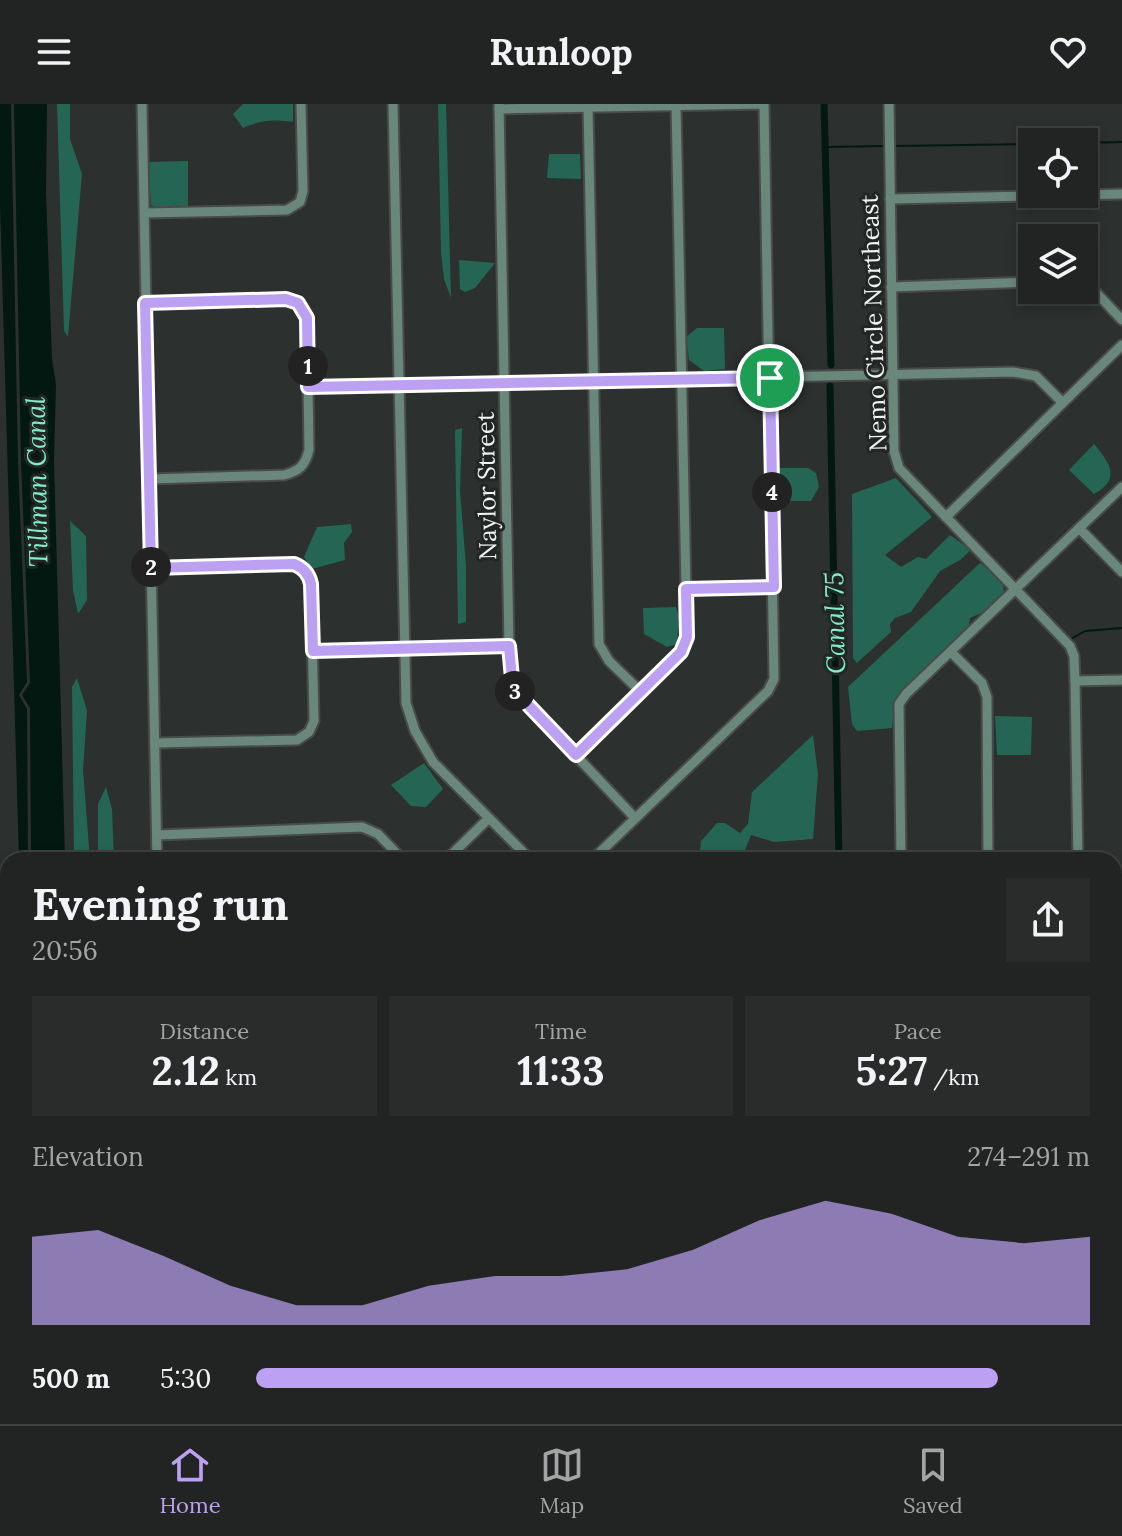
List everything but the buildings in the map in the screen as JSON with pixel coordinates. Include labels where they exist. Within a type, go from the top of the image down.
[{"type":"street","points":[[142,104],[157,852]]},
{"type":"street","points":[[145,213],[287,210],[300,202],[303,191],[301,104]]},
{"type":"street","points":[[393,104],[406,703],[415,731],[433,762],[523,852]]},
{"type":"street","points":[[499,106],[764,104],[774,679],[768,691],[600,852]]},
{"type":"street","name":"Nemo Circle Northeast","points":[[889,104],[894,451],[899,468],[1070,646],[1074,656],[1075,681],[1078,852]]},
{"type":"street","name":"Naylor Street","points":[[499,106],[509,646],[513,689],[635,818]]},
{"type":"street","points":[[576,755],[681,652],[687,637],[676,106]]},
{"type":"street","points":[[588,107],[599,644],[609,661],[640,691]]},
{"type":"street","points":[[890,199],[1122,194]]},
{"type":"street","points":[[891,287],[1018,282]]},
{"type":"street","points":[[1098,294],[1122,320]]},
{"type":"street","points":[[145,303],[286,299],[298,303],[307,318],[309,450],[307,461],[298,471],[284,475],[150,479]]},
{"type":"street","points":[[946,517],[1122,345]]},
{"type":"street","points":[[308,387],[1021,373],[1036,376],[1062,402]]},
{"type":"street","points":[[901,852],[899,704],[1122,487]]},
{"type":"street","points":[[1079,528],[1122,572]]},
{"type":"street","points":[[151,568],[294,564],[302,567],[311,584],[313,651],[314,721],[309,732],[297,740],[155,743]]},
{"type":"street","points":[[686,589],[774,587]]},
{"type":"street","points":[[313,651],[509,646]]},
{"type":"street","points":[[951,652],[982,683],[987,697],[988,852]]},
{"type":"street","points":[[1075,681],[1122,680]]},
{"type":"street","points":[[454,852],[488,819]]},
{"type":"street","points":[[157,835],[362,827],[378,834],[395,852]]},
{"type":"green space","points":[[57,104],[70,104],[70,139],[82,174],[68,337],[64,331]]},
{"type":"green space","points":[[243,104],[293,104],[293,122],[268,121],[243,128],[233,114]]},
{"type":"green space","points":[[438,104],[446,104],[451,298],[444,279],[441,252]]},
{"type":"green space","points":[[549,154],[580,154],[581,179],[547,178]]},
{"type":"green space","points":[[188,161],[188,208],[159,209],[151,205],[148,162]]},
{"type":"green space","points":[[459,260],[495,263],[475,288],[465,292],[460,289]]},
{"type":"green space","points":[[697,328],[724,328],[725,369],[704,371],[689,360],[686,337]]},
{"type":"green space","points":[[462,428],[460,491],[466,566],[466,622],[458,624],[455,430]]},
{"type":"green space","points":[[1094,444],[1108,464],[1110,476],[1103,488],[1094,494],[1069,470]]},
{"type":"green space","points":[[779,468],[808,468],[816,473],[819,487],[811,501],[783,501]]},
{"type":"green space","points":[[896,478],[932,517],[885,555],[901,567],[918,557],[926,559],[950,535],[971,550],[940,571],[911,612],[895,618],[890,624],[891,632],[857,663],[853,658],[852,494]]},
{"type":"green space","points":[[70,521],[86,536],[87,600],[78,614],[73,590]]},
{"type":"green space","points":[[351,524],[352,532],[344,543],[345,560],[312,569],[304,557],[317,527]]},
{"type":"green space","points":[[980,563],[999,579],[1004,592],[986,611],[970,618],[969,625],[907,688],[894,709],[892,728],[857,731],[852,724],[848,687]]},
{"type":"green space","points":[[676,607],[679,617],[677,644],[667,647],[644,634],[643,608]]},
{"type":"green space","points":[[77,678],[87,711],[83,770],[89,852],[74,852],[72,687]]},
{"type":"green space","points":[[995,716],[1032,717],[1031,755],[997,755]]},
{"type":"green space","points":[[813,735],[818,774],[813,839],[774,842],[751,835],[744,852],[700,852],[701,841],[717,823],[725,823],[740,833],[748,824],[752,792]]},
{"type":"green space","points":[[424,763],[443,789],[426,807],[411,806],[391,785]]},
{"type":"green space","points":[[106,787],[112,809],[114,852],[98,852],[98,804]]},
{"type":"water","points":[[0,104],[11,104],[18,461],[27,682],[19,695],[27,709],[28,852],[19,852],[0,202]]},
{"type":"water","name":"Tillman Canal","points":[[14,104],[47,104],[46,193],[52,359],[56,384],[54,461],[65,852],[31,852],[30,708],[22,695],[30,683],[21,461]]},
{"type":"waterway","name":"Canal 75","points":[[824,104],[831,365]]},
{"type":"waterway","points":[[1098,143],[1122,142]]},
{"type":"waterway","points":[[893,146],[1018,144]]},
{"type":"waterway","points":[[825,147],[882,146]]},
{"type":"waterway","name":"Canal 75","points":[[830,386],[839,852]]},
{"type":"waterway","points":[[1071,639],[1085,631],[1122,628]]},
{"type":"route","points":[[286,299],[298,303],[307,318],[308,387],[770,378],[774,587],[686,589],[687,637],[681,652],[576,755],[513,689],[509,646],[313,651],[311,584],[302,567],[294,564],[151,568],[145,303],[286,299]]}]
